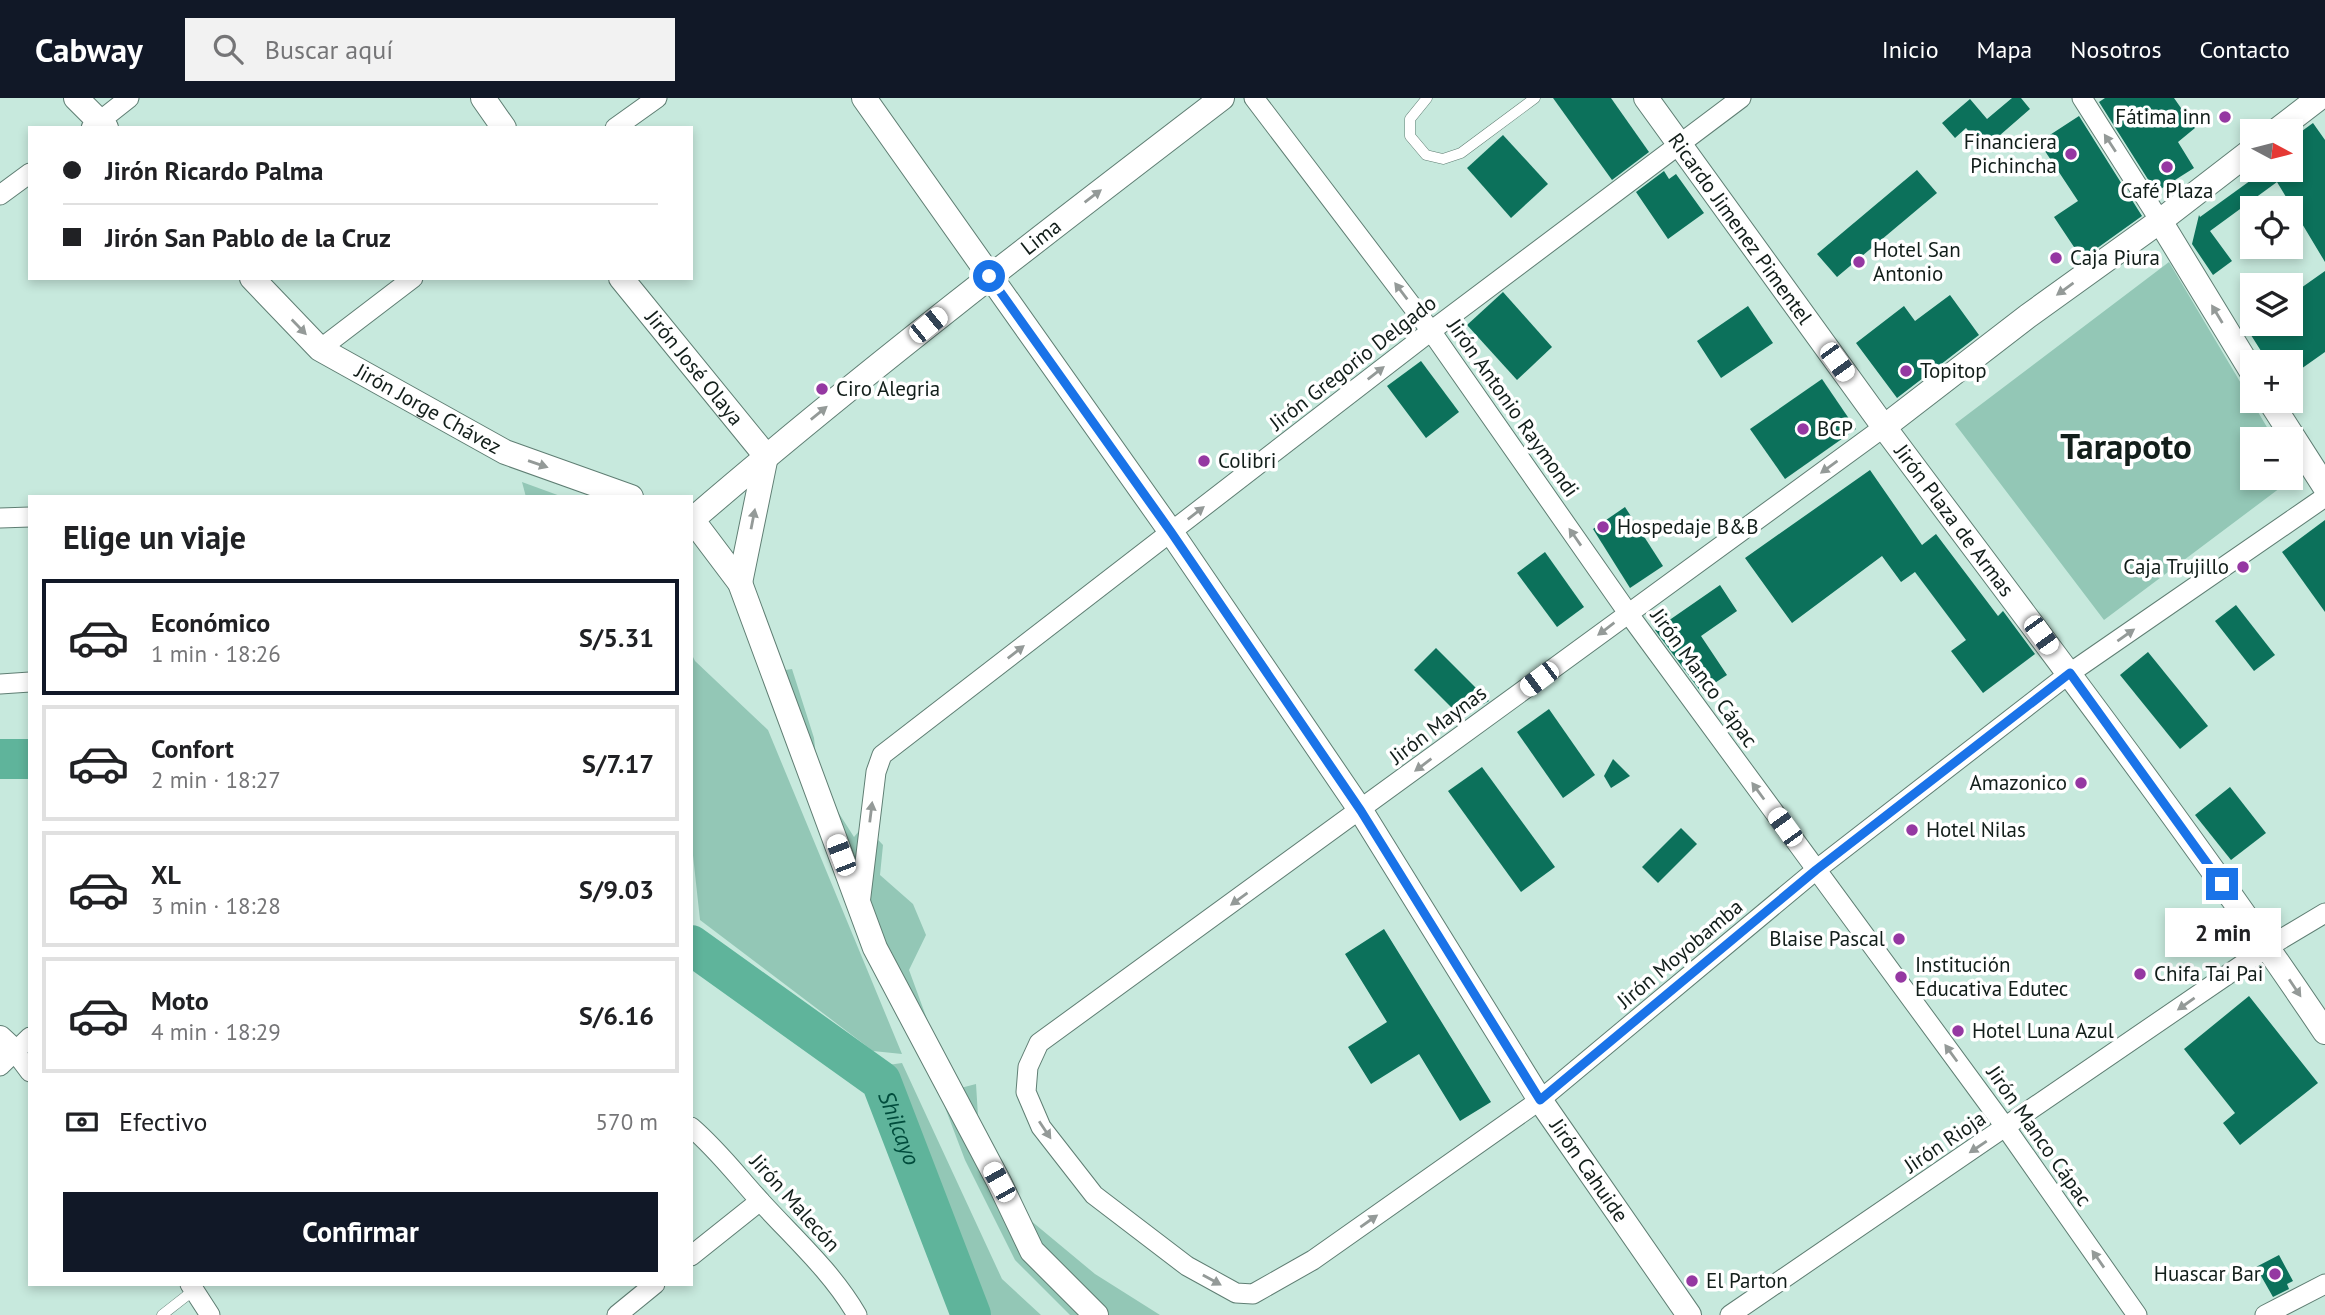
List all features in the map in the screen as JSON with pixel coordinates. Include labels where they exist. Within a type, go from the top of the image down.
[{"type":"street","points":[[76,98],[99,126],[129,98]]},
{"type":"street","points":[[483,98],[503,126]]},
{"type":"street","points":[[618,126],[657,98]]},
{"type":"street","name":"Jirón Cahuide","points":[[864,98],[1171,532],[1361,811],[1540,1100],[1689,1315]]},
{"type":"street","name":"Lima","points":[[693,517],[989,276],[1222,98]]},
{"type":"street","name":"Jirón Antonio Raymondi","points":[[1254,98],[1432,331],[1628,613]]},
{"type":"street","name":"Ricardo Jimenez Pimentel","points":[[1646,98],[1884,427]]},
{"type":"street","name":"Jirón Gregorio Delgado","points":[[860,904],[876,772],[882,755],[1432,331],[1681,146],[1741,98]]},
{"type":"street","points":[[2082,98],[2240,352]]},
{"type":"street","points":[[2292,119],[2319,98]]},
{"type":"street","name":"Jirón Plaza de Armas","points":[[2240,159],[2028,316],[1884,427],[2070,673],[2268,947],[2325,1032]]},
{"type":"street","points":[[0,195],[28,174]]},
{"type":"street","name":"Jirón Jorge Chávez","points":[[254,280],[320,349],[505,452],[625,495]]},
{"type":"street","points":[[320,349],[410,280]]},
{"type":"street","name":"Jirón José Olaya","points":[[623,280],[766,456]]},
{"type":"street","points":[[2278,413],[2325,487]]},
{"type":"street","name":"Jirón Maynas","points":[[1028,1067],[1039,1043],[1361,811],[1884,427]]},
{"type":"street","points":[[740,583],[766,456]]},
{"type":"street","points":[[2070,673],[2325,497]]},
{"type":"street","points":[[0,518],[28,517]]},
{"type":"street","points":[[693,519],[740,583],[875,948],[999,1182],[1031,1251],[1096,1315]]},
{"type":"street","name":"Jirón Manco Cápac","points":[[1628,613],[2007,1128],[2137,1315]]},
{"type":"street","name":"Jirón Moyobamba","points":[[1028,1067],[1026,1092],[1041,1127],[1094,1195],[1187,1266],[1236,1293],[1253,1294],[1313,1260],[1540,1100],[1816,870],[2070,673]]},
{"type":"street","points":[[0,684],[28,682]]},
{"type":"street","name":"Jirón Rioja","points":[[1730,1315],[2268,947],[2325,913]]},
{"type":"street","name":"Jirón Malecón","points":[[693,1129],[716,1148],[760,1201],[842,1288],[857,1315]]},
{"type":"street","points":[[693,1254],[760,1201]]},
{"type":"street","points":[[2265,1315],[2325,1284]]},
{"type":"street","points":[[617,1315],[653,1286]]},
{"type":"street","points":[[192,1287],[210,1315]]},
{"type":"lane","points":[[1427,98],[1410,119],[1410,136],[1426,155],[1443,159],[1461,153],[1535,98]]},
{"type":"lane","points":[[163,1315],[192,1287]]},
{"type":"green space","points":[[2169,262],[2240,382],[2240,413],[2259,413],[2267,427],[2240,427],[2240,490],[2277,490],[2104,620],[1955,424]]},
{"type":"green space","points":[[522,482],[558,495],[525,495]]},
{"type":"green space","points":[[693,657],[768,730],[902,1054],[873,1051],[700,920],[693,855]]},
{"type":"green space","points":[[792,669],[814,738],[816,756],[833,804],[854,837],[864,825],[883,845],[880,875],[913,904],[926,935],[909,970],[953,1090],[976,1084],[978,1116],[1030,1220],[1095,1274],[1160,1315],[1070,1315],[1015,1260],[965,1160],[779,671]]},
{"type":"green space","points":[[902,1063],[1002,1279],[1041,1315],[986,1315],[937,1188],[881,1066]]},
{"type":"building","points":[[1553,98],[1611,98],[1649,152],[1612,180]]},
{"type":"building","points":[[2012,98],[2021,98],[2030,109],[1984,149],[1966,128],[1955,138],[1942,123],[1970,99],[1987,119]]},
{"type":"building","points":[[2105,98],[2174,98],[2195,128],[2178,142],[2194,168],[2156,192],[2099,102]]},
{"type":"building","points":[[2079,116],[2142,216],[2082,259],[2054,217],[2078,201],[2039,142]]},
{"type":"building","points":[[2313,123],[2325,140],[2325,262],[2303,225],[2303,196],[2285,196],[2277,182],[2303,182],[2303,130]]},
{"type":"building","points":[[1503,135],[1548,184],[1511,218],[1467,168]]},
{"type":"building","points":[[1917,170],[1937,193],[1837,277],[1817,254]]},
{"type":"building","points":[[1664,171],[1669,179],[1676,174],[1704,213],[1668,239],[1636,192]]},
{"type":"building","points":[[2248,182],[2277,182],[2258,196],[2240,196],[2240,209],[2210,231],[2232,261],[2213,275],[2192,244],[2199,215],[2200,217]]},
{"type":"building","points":[[2325,271],[2325,352],[2303,368],[2303,350],[2260,350],[2252,336],[2303,336],[2303,287]]},
{"type":"building","points":[[1503,292],[1552,347],[1517,380],[1467,325]]},
{"type":"building","name":"Topitop","points":[[1950,295],[1979,335],[1897,398],[1856,343],[1904,306],[1915,321]]},
{"type":"building","points":[[1748,306],[1773,343],[1721,378],[1697,341]]},
{"type":"building","points":[[1421,361],[1459,412],[1426,438],[1387,386]]},
{"type":"building","name":"BCP","points":[[1822,379],[1856,429],[1785,479],[1750,429]]},
{"type":"building","points":[[1870,470],[1922,545],[1936,534],[1998,616],[2003,611],[2035,654],[1983,693],[1951,651],[1966,640],[1915,572],[1901,582],[1882,556],[1792,623],[1745,558]]},
{"type":"building","points":[[1625,507],[1663,566],[1630,588],[1593,529]]},
{"type":"building","points":[[2325,520],[2325,612],[2282,552]]},
{"type":"building","points":[[1545,552],[1584,607],[1557,627],[1517,573]]},
{"type":"building","points":[[1720,585],[1737,611],[1701,636],[1727,675],[1701,692],[1655,630]]},
{"type":"building","points":[[2236,605],[2275,655],[2254,671],[2215,621]]},
{"type":"building","points":[[1436,648],[1489,701],[1460,716],[1414,670]]},
{"type":"building","points":[[2148,652],[2208,726],[2180,749],[2120,675]]},
{"type":"building","points":[[1549,709],[1595,775],[1563,798],[1517,732]]},
{"type":"building","points":[[1613,759],[1630,776],[1611,788],[1604,776]]},
{"type":"building","points":[[1482,767],[1555,867],[1521,892],[1448,791]]},
{"type":"building","points":[[2230,787],[2266,833],[2231,860],[2195,815]]},
{"type":"building","points":[[1681,828],[1697,844],[1658,883],[1642,867]]},
{"type":"building","points":[[1384,929],[1491,1102],[1460,1121],[1419,1054],[1371,1084],[1348,1047],[1387,1022],[1345,954]]},
{"type":"building","points":[[2249,996],[2318,1083],[2240,1145],[2223,1123],[2235,1113],[2184,1049]]},
{"type":"building","name":"Huascar Bar","points":[[2279,1255],[2293,1281],[2287,1284],[2289,1289],[2273,1297],[2256,1267]]},
{"type":"waterway","name":"Shilcayo","points":[[0,759],[28,759]]},
{"type":"waterway","name":"Shilcayo","points":[[693,946],[881,1081],[971,1315]]},
{"type":"place","name":"Fátima inn","points":[[2225,117]]},
{"type":"place","name":"Financiera Pichincha","points":[[2071,154]]},
{"type":"place","name":"Café Plaza","points":[[2167,167]]},
{"type":"place","name":"Caja Piura","points":[[2056,258]]},
{"type":"place","name":"Hotel San Antonio","points":[[1859,262]]},
{"type":"place","name":"Topitop","points":[[1906,371]]},
{"type":"place","name":"Ciro Alegria","points":[[822,389]]},
{"type":"place","name":"BCP","points":[[1803,429]]},
{"type":"place","name":"Colibri","points":[[1204,461]]},
{"type":"place","name":"Hospedaje B&B","points":[[1603,527]]},
{"type":"place","name":"Caja Trujillo","points":[[2243,567]]},
{"type":"place","name":"Amazonico","points":[[2081,783]]},
{"type":"place","name":"Hotel Nilas","points":[[1912,830]]},
{"type":"place","name":"Blaise Pascal","points":[[1899,939]]},
{"type":"place","name":"Chifa Tai Pai","points":[[2140,974]]},
{"type":"place","name":"Institución Educativa Edutec","points":[[1901,977]]},
{"type":"place","name":"Hotel Luna Azul","points":[[1958,1031]]},
{"type":"place","name":"Huascar Bar","points":[[2275,1274]]},
{"type":"place","name":"El Parton","points":[[1692,1281]]},
{"type":"district","name":"Tarapoto","points":[[2126,447]]},
{"type":"route","points":[[989,276],[1171,532],[1361,811],[1540,1100],[1816,870],[2070,673],[2222,884]]}]
